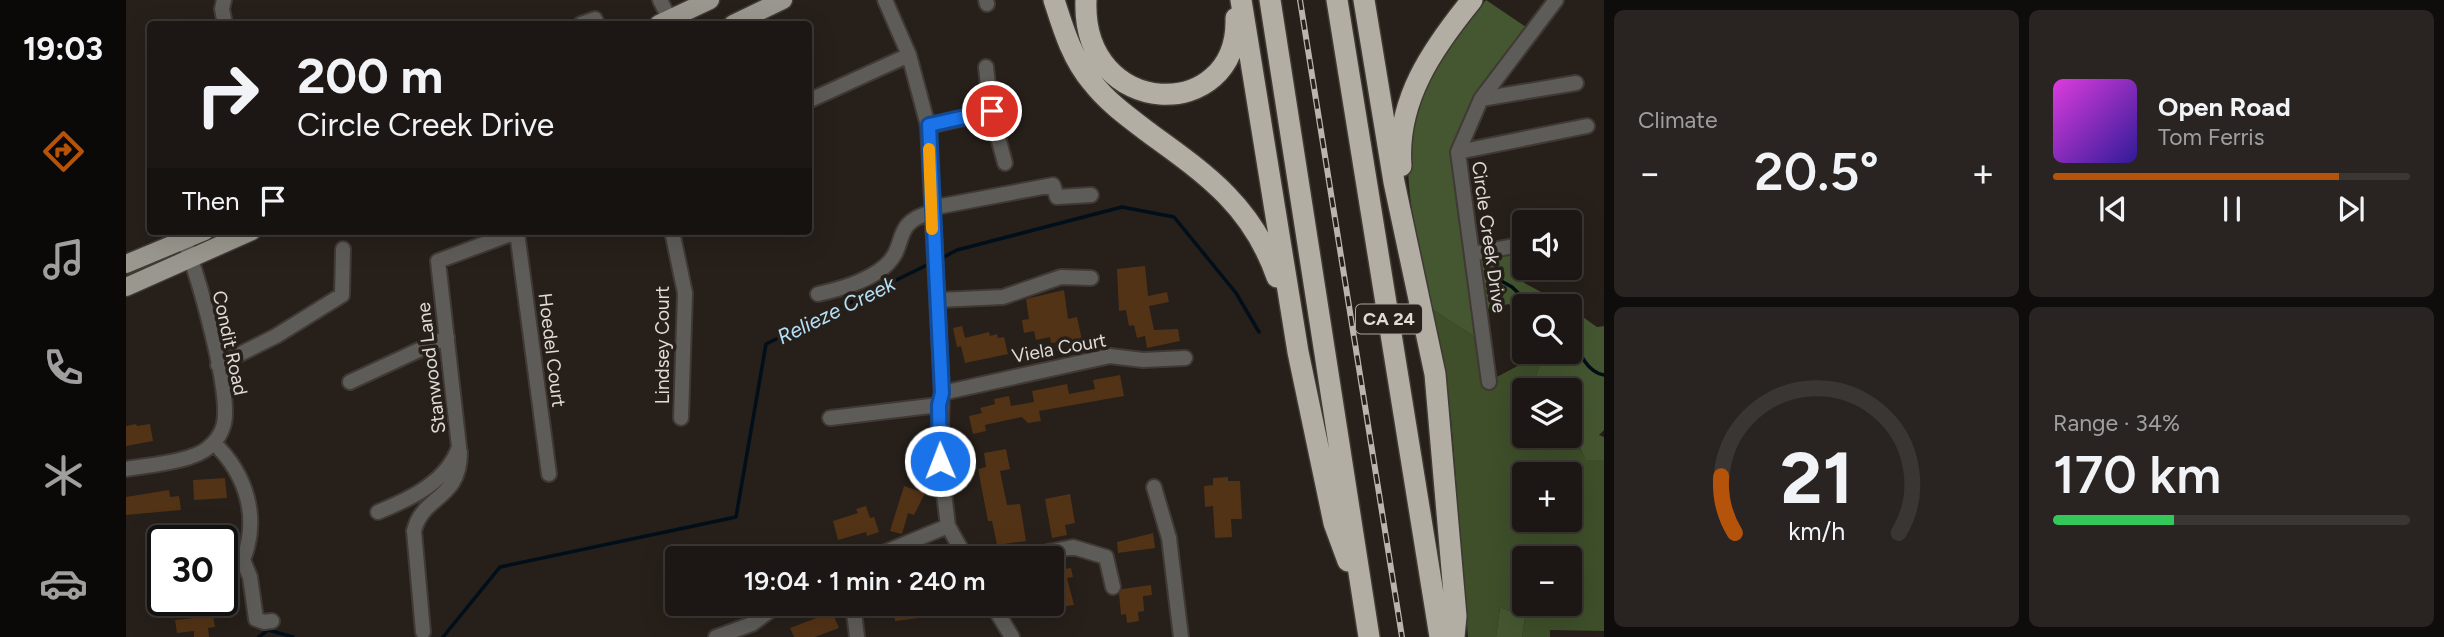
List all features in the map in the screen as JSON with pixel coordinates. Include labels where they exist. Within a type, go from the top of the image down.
[{"type":"highway","points":[[1054,0],[1077,61],[1091,82],[1127,116],[1208,176],[1246,216],[1272,262],[1298,352]]},
{"type":"highway","points":[[1086,0],[1089,29],[1104,65],[1127,86],[1158,95],[1189,90],[1205,82],[1222,67],[1234,45],[1237,29],[1235,0]]},
{"type":"highway","points":[[1241,0],[1298,352],[1334,523],[1364,609]]},
{"type":"highway","points":[[1270,0],[1369,637]]},
{"type":"highway","name":"CA 24","points":[[1337,0],[1440,637]]},
{"type":"highway","points":[[1364,0],[1389,155],[1438,399],[1454,590],[1454,637]]},
{"type":"highway","points":[[1406,237],[1400,159],[1405,115],[1430,56],[1472,0]]},
{"type":"main road","points":[[667,21],[710,0]]},
{"type":"main road","points":[[739,21],[783,0]]},
{"type":"main road","points":[[126,264],[197,235]]},
{"type":"main road","points":[[126,287],[243,235]]},
{"type":"street","points":[[224,0],[222,9],[224,21]]},
{"type":"street","points":[[660,0],[665,21]]},
{"type":"street","points":[[904,0],[886,3],[909,55],[929,125],[938,300],[940,461],[948,526],[959,546]]},
{"type":"street","name":"Circle Creek Drive","points":[[1489,382],[1458,152],[1481,99],[1556,0]]},
{"type":"street","points":[[812,99],[909,55]]},
{"type":"street","points":[[986,66],[992,111],[1005,163]]},
{"type":"street","points":[[1481,99],[1576,83]]},
{"type":"street","points":[[929,125],[992,111]]},
{"type":"street","points":[[1458,152],[1587,126]]},
{"type":"street","points":[[818,294],[852,284],[884,268],[898,247],[905,225],[932,210],[1053,185],[1057,197],[1091,195]]},
{"type":"street","name":"Stanwood Lane","points":[[377,513],[411,499],[437,479],[455,460],[459,447],[438,261],[507,235]]},
{"type":"street","name":"Hoedel Court","points":[[518,235],[548,474]]},
{"type":"street","name":"Lindsey Court","points":[[673,235],[685,293],[681,418]]},
{"type":"street","name":"Condit Road","points":[[184,241],[192,259],[218,365],[226,414],[220,436],[214,443]]},
{"type":"street","points":[[1472,254],[1512,246]]},
{"type":"street","points":[[218,365],[276,336],[342,295],[343,249]]},
{"type":"street","points":[[938,300],[1003,297],[1061,277],[1091,278]]},
{"type":"street","points":[[350,382],[447,337]]},
{"type":"street","name":"Viela Court","points":[[830,418],[940,399],[1110,356],[1143,360],[1185,358]]},
{"type":"street","points":[[126,469],[198,455],[214,443],[231,459],[250,502],[250,542],[243,560],[250,577],[256,619],[272,621]]},
{"type":"street","points":[[423,632],[414,531],[417,517],[438,501],[460,471],[459,447]]},
{"type":"street","points":[[1154,487],[1169,538],[1181,637]]},
{"type":"street","points":[[900,546],[948,526]]},
{"type":"street","points":[[1064,549],[1073,547],[1106,557],[1112,587]]},
{"type":"street","points":[[716,637],[752,624],[763,616]]},
{"type":"street","points":[[854,616],[857,637]]},
{"type":"street","points":[[999,616],[1012,637]]},
{"type":"green space","points":[[1486,0],[1532,31],[1481,99],[1458,152],[1473,262],[1510,251],[1512,280],[1521,280],[1545,294],[1512,294],[1512,308],[1509,304],[1480,311],[1484,343],[1432,309],[1415,230],[1408,176],[1411,122],[1417,96],[1422,84],[1457,33]]},
{"type":"green space","points":[[1432,309],[1484,343],[1489,381],[1521,364],[1540,364],[1535,378],[1512,378],[1512,448],[1579,448],[1586,459],[1604,460],[1604,631],[1550,630],[1550,637],[1522,637],[1525,617],[1522,616],[1582,616],[1582,546],[1512,546],[1512,612],[1500,607],[1496,637],[1468,637],[1451,418]]},
{"type":"green space","points":[[1582,316],[1597,327],[1604,326],[1604,430],[1599,435],[1604,437],[1604,460],[1586,460],[1580,448],[1582,378],[1535,378],[1540,364],[1582,364]]},
{"type":"green space","points":[[1500,607],[1512,612],[1512,616],[1525,617],[1522,637],[1496,637]]},
{"type":"building","points":[[1145,266],[1148,296],[1167,292],[1169,302],[1149,306],[1154,330],[1178,329],[1180,341],[1147,348],[1145,336],[1137,338],[1134,325],[1129,326],[1126,310],[1119,311],[1117,269]]},
{"type":"building","points":[[1064,290],[1068,319],[1077,317],[1082,340],[1051,343],[1050,337],[1036,340],[1034,331],[1024,333],[1022,320],[1029,319],[1026,299]]},
{"type":"building","points":[[962,326],[965,338],[989,332],[990,336],[997,334],[998,338],[1004,337],[1008,354],[965,363],[961,346],[957,347],[953,328]]},
{"type":"building","points":[[1120,375],[1124,396],[1039,411],[1041,421],[1028,423],[1022,417],[985,425],[986,431],[973,434],[969,416],[982,413],[980,408],[995,404],[994,399],[1009,396],[1011,406],[1034,402],[1032,391],[1067,384],[1069,394],[1095,389],[1093,380]]},
{"type":"building","points":[[150,424],[153,441],[126,446],[126,426]]},
{"type":"building","points":[[1006,449],[1010,469],[1000,471],[1007,505],[1020,504],[1026,541],[997,545],[992,521],[988,521],[978,469],[986,467],[984,453]]},
{"type":"building","points":[[1228,477],[1228,481],[1240,481],[1242,519],[1231,519],[1232,537],[1215,538],[1213,506],[1205,507],[1204,486],[1213,485],[1213,478]]},
{"type":"building","points":[[225,478],[227,498],[194,500],[193,480]]},
{"type":"building","points":[[904,486],[925,493],[914,515],[908,513],[902,534],[890,531]]},
{"type":"building","points":[[169,490],[170,497],[179,496],[181,510],[126,515],[126,497]]},
{"type":"building","points":[[1070,494],[1075,523],[1065,525],[1067,535],[1052,538],[1045,499]]},
{"type":"building","points":[[866,506],[870,518],[874,517],[879,532],[867,536],[866,532],[838,540],[833,521],[858,513],[856,509]]},
{"type":"building","points":[[1153,533],[1155,548],[1118,553],[1117,542]]},
{"type":"building","points":[[1071,568],[1073,577],[1067,578],[1074,605],[1064,606],[1064,569]]},
{"type":"building","points":[[1151,585],[1152,595],[1143,596],[1144,611],[1138,612],[1139,621],[1127,623],[1126,614],[1121,615],[1119,594],[1122,589]]},
{"type":"building","points":[[213,616],[215,627],[208,628],[209,637],[194,637],[194,631],[177,633],[175,620]]},
{"type":"building","points":[[822,616],[834,616],[839,628],[815,637],[794,637],[790,628]]},
{"type":"building","points":[[894,616],[919,616],[919,618],[895,621]]},
{"type":"waterway","name":"Relieze Creek","points":[[940,259],[957,250],[1122,207],[1174,217],[1236,293],[1259,332]]},
{"type":"waterway","name":"Relieze Creek","points":[[443,637],[500,567],[736,517],[766,344],[933,262]]},
{"type":"waterway","points":[[1496,278],[1519,294]]},
{"type":"waterway","points":[[1582,356],[1592,369],[1604,375]]},
{"type":"waterway","name":"Relieze Creek","points":[[259,637],[268,630],[293,637]]},
{"type":"railway","points":[[1300,0],[1402,637]]},
{"type":"slow traffic","points":[[929,149],[932,229]]},
{"type":"route","points":[[940,461],[939,405],[942,393],[929,125],[992,111]]}]
